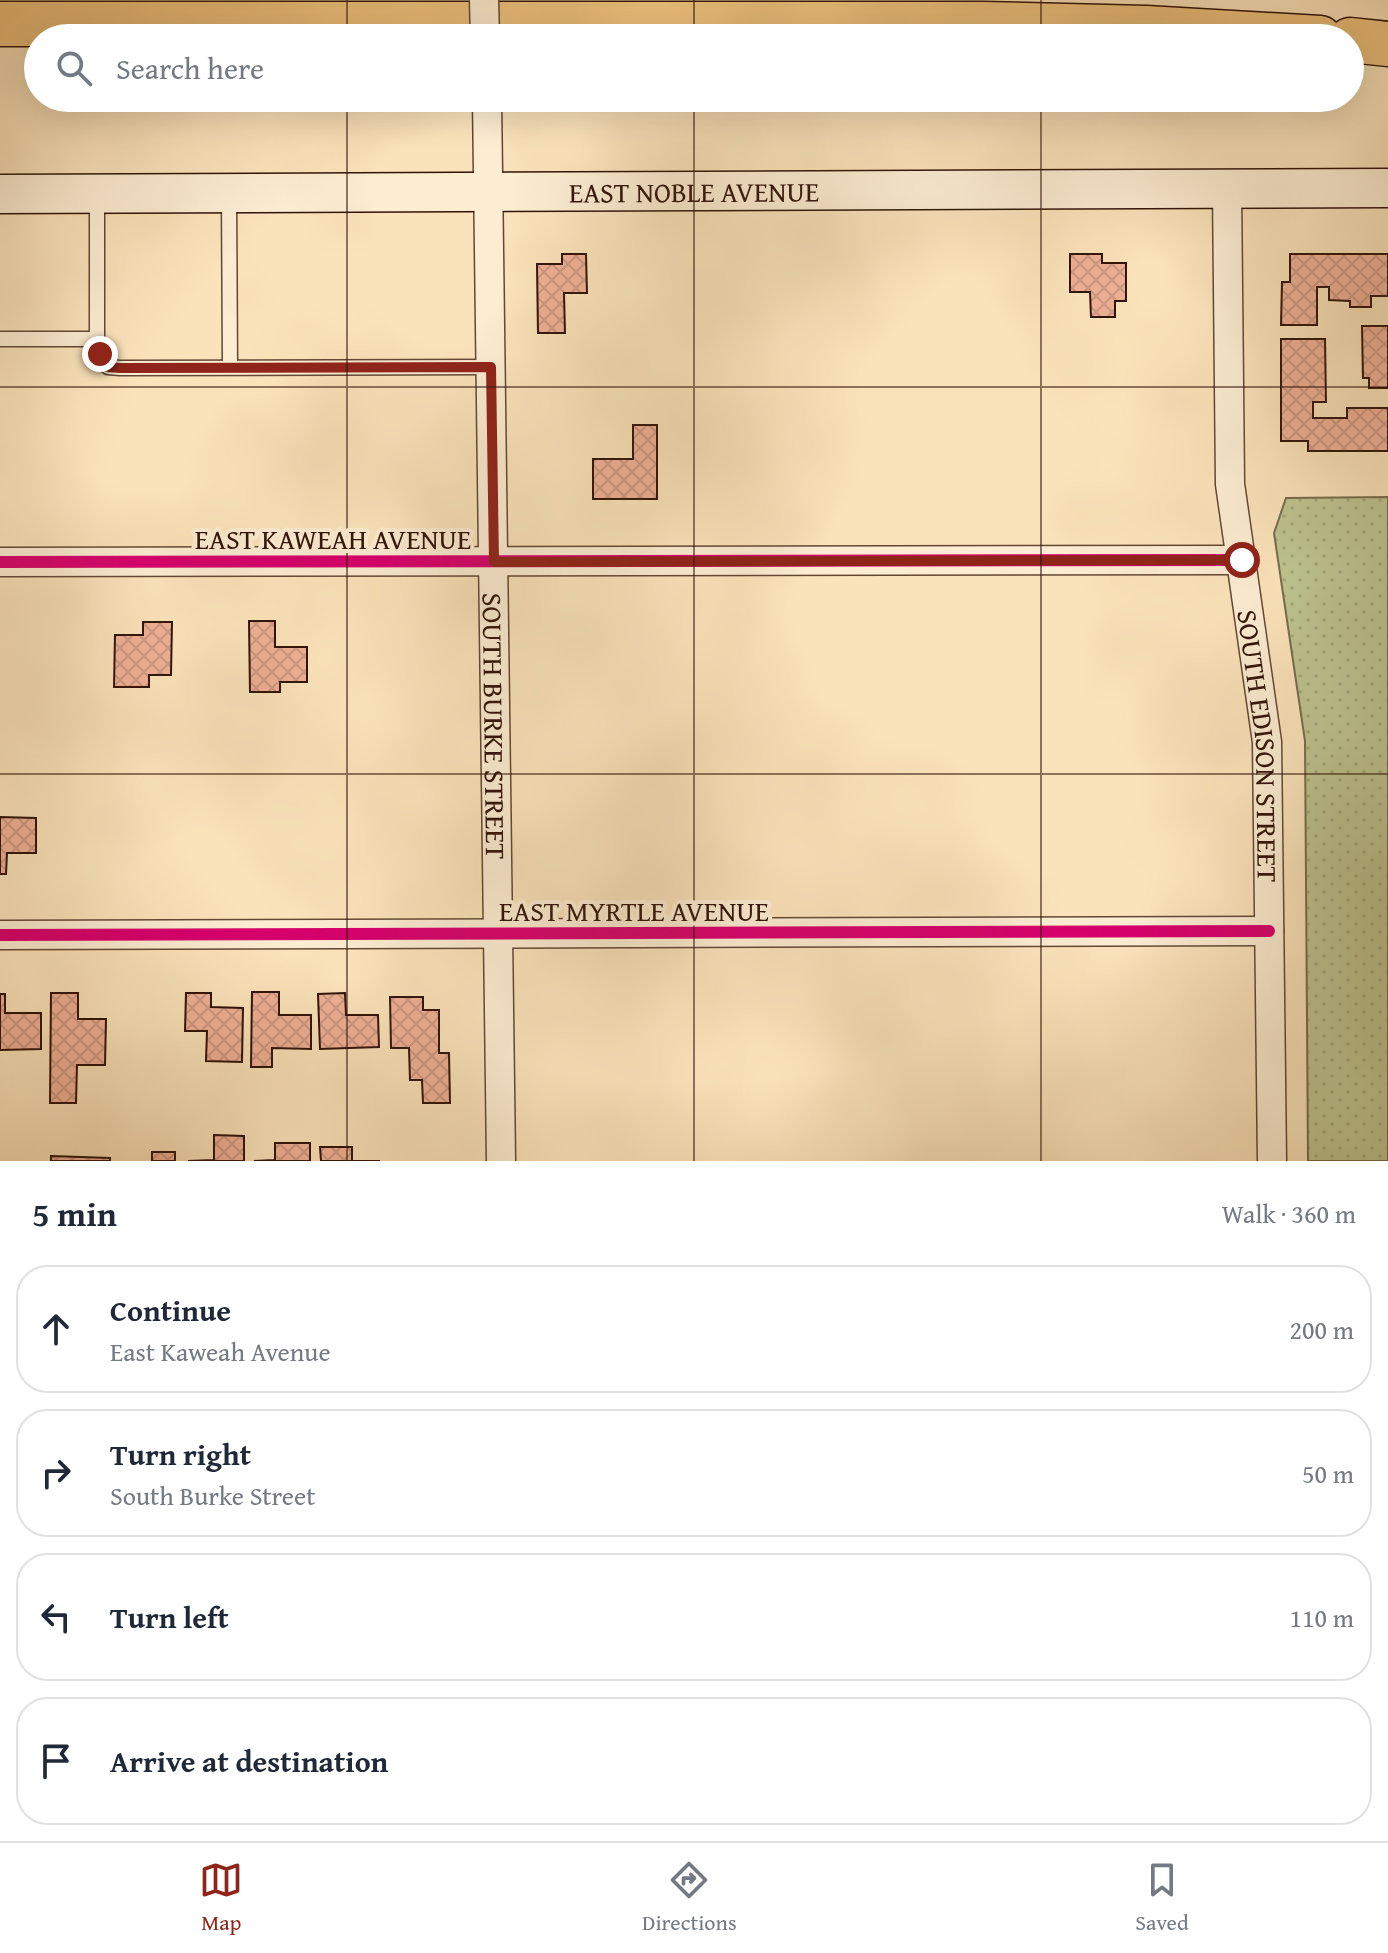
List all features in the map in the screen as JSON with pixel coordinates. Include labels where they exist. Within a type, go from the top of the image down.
[{"type":"highway","points":[[0,24],[983,24]]},
{"type":"highway","points":[[1364,41],[1388,44]]},
{"type":"main road","name":"EAST NOBLE AVENUE","points":[[0,194],[1388,188]]},
{"type":"street","points":[[484,0],[485,24]]},
{"type":"street","name":"SOUTH BURKE STREET","points":[[487,112],[501,1161]]},
{"type":"street","name":"SOUTH EDISON STREET","points":[[1227,188],[1230,484],[1267,742],[1272,1161]]},
{"type":"street","name":"EAST KAWEAH AVENUE","points":[[0,562],[1242,560]]},
{"type":"street","name":"EAST MYRTLE AVENUE","points":[[0,935],[1269,931]]},
{"type":"lane","points":[[97,194],[97,339],[100,354],[108,367],[491,367]]},
{"type":"lane","points":[[229,194],[230,368]]},
{"type":"lane","points":[[0,339],[97,339]]},
{"type":"green space","points":[[1388,497],[1388,1161],[1308,1161],[1305,741],[1274,533],[1286,498]]},
{"type":"building","points":[[562,254],[586,254],[587,293],[564,293],[565,333],[538,333],[537,264],[562,264]]},
{"type":"building","points":[[1070,254],[1102,254],[1102,263],[1126,263],[1126,301],[1115,301],[1115,317],[1091,317],[1090,292],[1070,292]]},
{"type":"building","points":[[1290,254],[1388,254],[1388,296],[1371,296],[1371,307],[1350,307],[1350,301],[1329,300],[1329,287],[1317,287],[1317,325],[1281,325],[1282,282],[1290,282]]},
{"type":"building","points":[[1362,326],[1388,326],[1388,388],[1369,388],[1369,378],[1363,378]]},
{"type":"building","points":[[1281,339],[1325,339],[1326,402],[1313,402],[1313,418],[1347,418],[1347,408],[1388,408],[1388,451],[1308,451],[1308,441],[1281,441]]},
{"type":"building","points":[[633,425],[657,425],[657,499],[593,499],[593,459],[633,459]]},
{"type":"building","points":[[249,621],[275,621],[275,647],[307,647],[307,682],[280,682],[280,692],[250,692]]},
{"type":"building","points":[[143,622],[172,622],[171,675],[149,675],[149,687],[114,687],[115,635],[143,635]]},
{"type":"building","points":[[0,817],[36,818],[36,853],[7,853],[6,874],[0,874]]},
{"type":"building","points":[[252,992],[279,992],[279,1015],[311,1015],[311,1049],[272,1048],[272,1067],[251,1067]]},
{"type":"building","points":[[51,993],[78,993],[78,1019],[106,1019],[105,1065],[77,1065],[76,1103],[50,1103]]},
{"type":"building","points":[[186,993],[211,993],[211,1007],[243,1008],[242,1062],[206,1061],[207,1031],[185,1031]]},
{"type":"building","points":[[345,993],[346,1015],[378,1015],[379,1047],[320,1049],[318,994]]},
{"type":"building","points":[[0,994],[5,994],[5,1013],[41,1013],[41,1049],[0,1050]]},
{"type":"building","points":[[390,997],[423,997],[423,1010],[439,1010],[439,1053],[449,1053],[450,1103],[423,1103],[422,1080],[410,1080],[409,1048],[391,1048]]},
{"type":"building","points":[[214,1135],[244,1136],[244,1161],[188,1161],[214,1160]]},
{"type":"building","points":[[275,1143],[310,1143],[310,1161],[254,1161],[275,1160]]},
{"type":"building","points":[[320,1147],[352,1147],[352,1161],[321,1161]]},
{"type":"building","points":[[152,1152],[175,1152],[175,1161],[152,1161]]},
{"type":"building","points":[[51,1156],[110,1158],[110,1161],[51,1161]]},
{"type":"cycle path","points":[[0,562],[1242,560]]},
{"type":"cycle path","points":[[0,935],[1269,931]]},
{"type":"route","points":[[100,354],[108,367],[120,368],[491,367],[494,562],[1242,560]]}]
